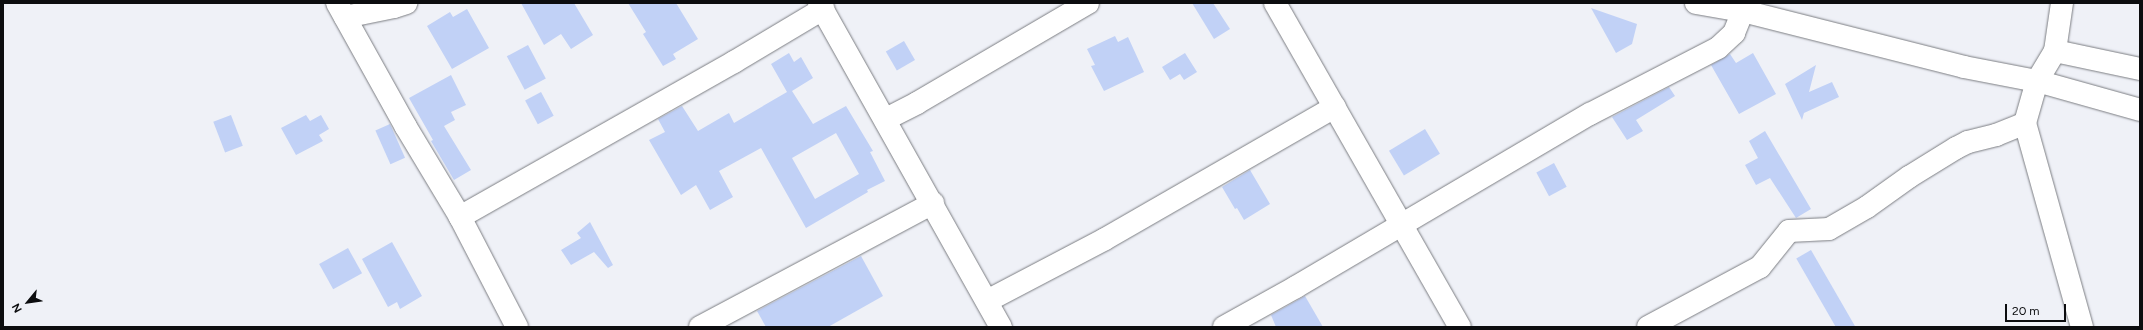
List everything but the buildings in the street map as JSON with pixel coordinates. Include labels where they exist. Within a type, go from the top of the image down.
[{"type":"street","points":[[406,3],[394,7],[341,10],[406,127],[460,217],[517,327]]},
{"type":"street","points":[[886,119],[917,103],[1088,3]]},
{"type":"street","points":[[1275,3],[1460,327]]},
{"type":"street","points":[[1696,3],[1743,11],[1776,11],[1964,67],[2037,81],[2140,110]]},
{"type":"street","points":[[2062,3],[2055,51],[2037,81],[2024,123],[2082,327]]},
{"type":"street","points":[[460,217],[721,70],[821,6],[886,119],[1001,327]]},
{"type":"street","points":[[1224,327],[1590,114],[1718,48],[1734,33],[1743,11]]},
{"type":"street","points":[[2055,51],[2140,69]]},
{"type":"street","points":[[987,301],[1105,239],[1335,107]]},
{"type":"street","points":[[1648,327],[1760,267],[1789,231],[1829,229],[1867,208],[1909,177],[1956,148],[1968,142],[1996,135],[2024,123]]},
{"type":"street","points":[[700,327],[932,203]]}]
